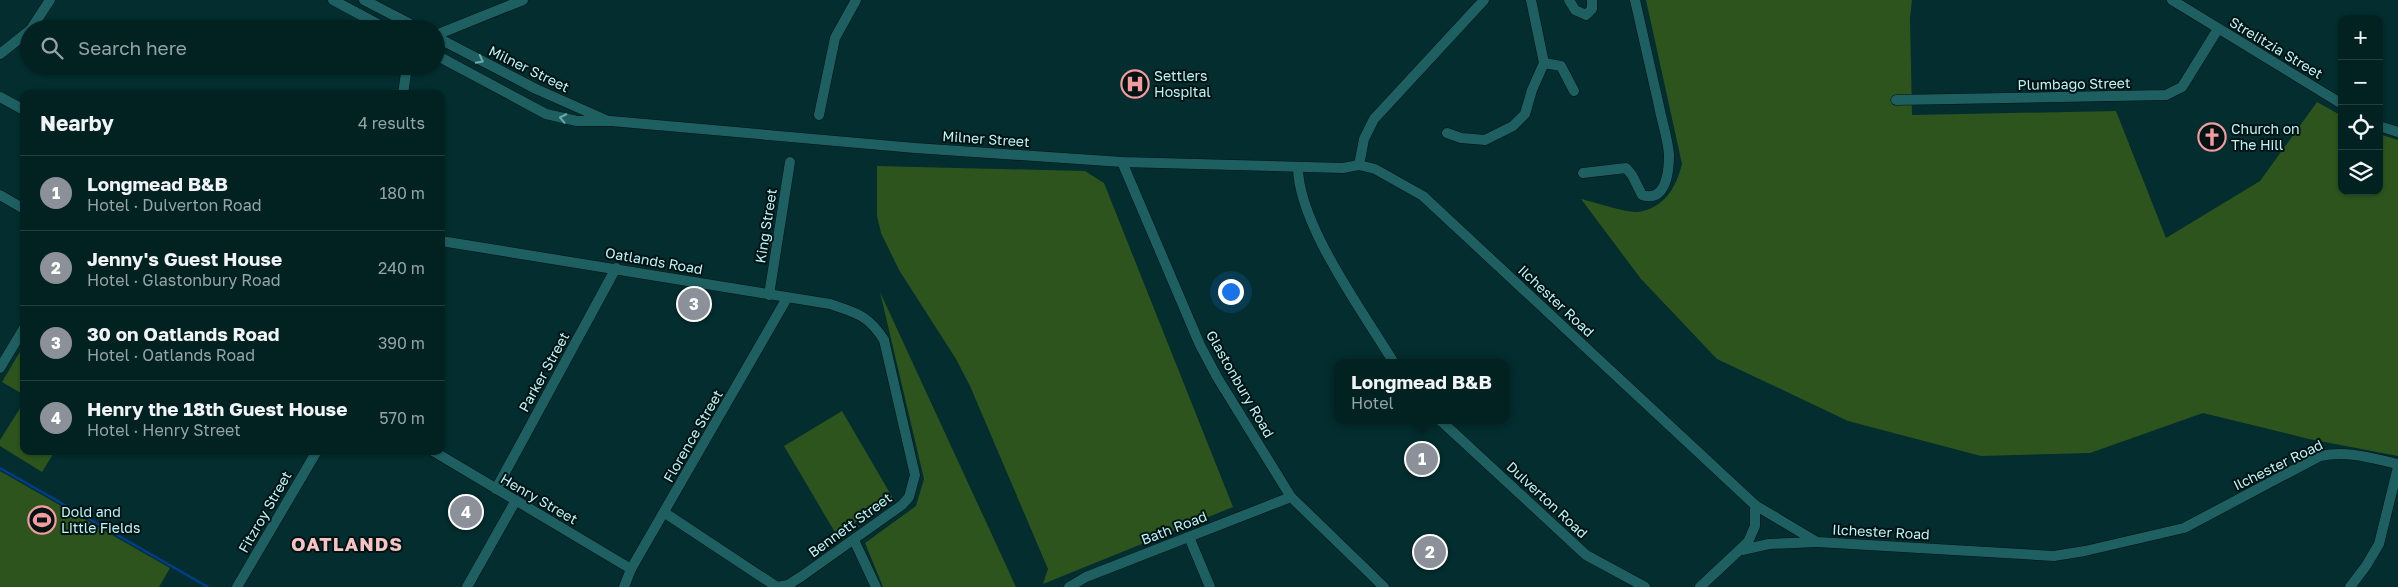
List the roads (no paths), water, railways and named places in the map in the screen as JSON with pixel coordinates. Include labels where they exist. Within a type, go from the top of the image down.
[{"type":"street","points":[[37,20],[50,0]]},
{"type":"street","points":[[333,0],[370,20]]},
{"type":"street","points":[[364,0],[403,20]]},
{"type":"street","points":[[445,32],[523,0]]},
{"type":"street","points":[[819,115],[834,38],[856,0]]},
{"type":"street","points":[[1359,164],[1364,138],[1374,119],[1484,0]]},
{"type":"street","points":[[1447,133],[1466,139],[1485,140],[1513,126],[1525,114],[1532,90],[1544,63],[1532,0]]},
{"type":"street","points":[[1569,0],[1575,10],[1586,15],[1592,9],[1592,0]]},
{"type":"street","points":[[1583,173],[1626,168],[1632,175],[1642,195],[1646,196],[1657,194],[1662,190],[1665,183],[1668,148],[1635,0]]},
{"type":"street","name":"Strelitzia Street","points":[[2172,0],[2338,102]]},
{"type":"street","name":"Plumbago Street","points":[[1896,100],[2166,95],[2176,92],[2182,87],[2218,29]]},
{"type":"street","points":[[0,54],[20,38]]},
{"type":"street","name":"Milner Street","points":[[445,41],[543,92],[611,122]]},
{"type":"street","name":"Milner Street","points":[[445,60],[546,114],[578,121],[611,122],[915,148],[1122,162],[1343,168],[1359,164]]},
{"type":"street","points":[[1544,63],[1561,66],[1574,91]]},
{"type":"street","points":[[404,90],[406,75]]},
{"type":"street","points":[[0,97],[20,108]]},
{"type":"street","points":[[2383,127],[2398,132]]},
{"type":"street","name":"King Street","points":[[769,295],[790,162]]},
{"type":"street","name":"Glastonbury Road","points":[[1122,162],[1200,345],[1217,377],[1291,497],[1384,587]]},
{"type":"street","name":"Ilchester Road","points":[[1359,164],[1391,177],[1423,196],[1755,505],[1817,542],[2054,556],[2085,551],[2184,528],[2320,456],[2336,452],[2354,454],[2398,466]]},
{"type":"street","points":[[1298,167],[1301,197],[1308,214],[1330,258],[1392,359]]},
{"type":"street","points":[[0,195],[20,207]]},
{"type":"street","name":"Oatlands Road","points":[[445,242],[830,304],[862,314]]},
{"type":"street","name":"Parker Street","points":[[496,489],[616,268]]},
{"type":"street","name":"Florence Street","points":[[624,587],[632,569],[787,298]]},
{"type":"street","name":"Bennett Street","points":[[665,513],[776,587],[788,585],[902,505],[911,491],[915,475],[884,340],[874,324],[862,314]]},
{"type":"street","points":[[0,368],[20,335]]},
{"type":"street","name":"Dulverton Road","points":[[1444,424],[1586,555],[1645,587]]},
{"type":"street","name":"Fitzroy Street","points":[[237,587],[315,455]]},
{"type":"street","name":"Henry Street","points":[[441,455],[632,569]]},
{"type":"street","points":[[2350,587],[2366,566],[2379,544],[2398,466]]},
{"type":"street","name":"Bath Road","points":[[1069,587],[1080,579],[1291,497]]},
{"type":"street","points":[[467,587],[516,500]]},
{"type":"street","points":[[1700,587],[1742,550],[1753,534],[1755,505]]},
{"type":"street","points":[[1189,537],[1210,587]]},
{"type":"street","points":[[854,540],[876,587]]},
{"type":"street","points":[[1742,550],[1769,544],[1817,542]]},
{"type":"waterway","points":[[0,468],[208,587]]},
{"type":"place","name":"Settlers Hospital","points":[[1135,84]]},
{"type":"place","name":"Church on The Hill","points":[[2212,137]]},
{"type":"place","name":"30 on Oatlands Road","points":[[694,304]]},
{"type":"place","name":"Longmead B&B","points":[[1422,459]]},
{"type":"place","name":"Henry the 18th Guest House","points":[[466,512]]},
{"type":"place","name":"Dold and Little Fields","points":[[42,520]]},
{"type":"place","name":"Jenny's Guest House","points":[[1430,552]]},
{"type":"district","name":"OATLANDS","points":[[347,544]]}]
